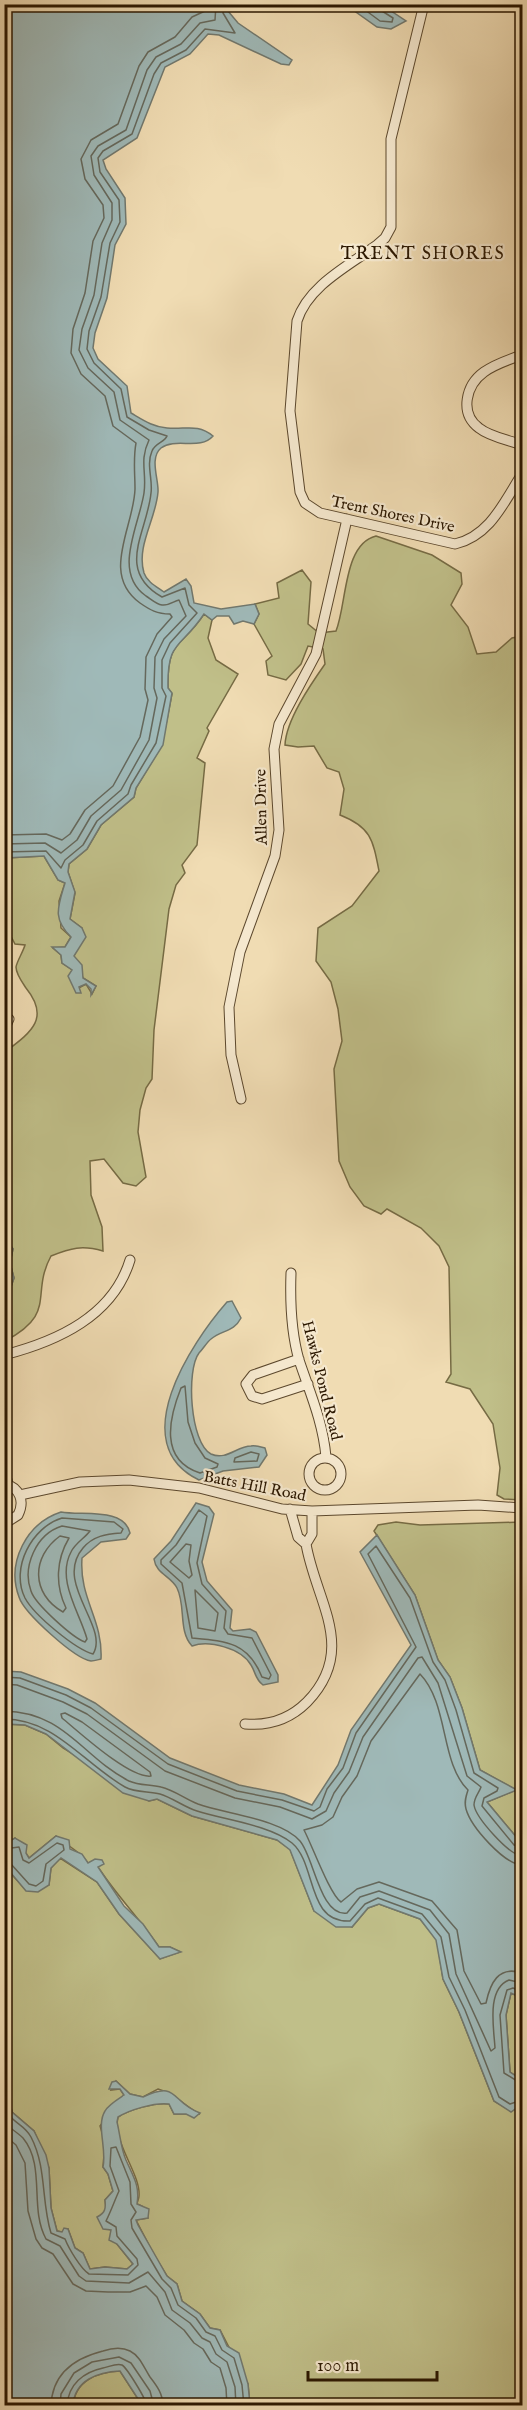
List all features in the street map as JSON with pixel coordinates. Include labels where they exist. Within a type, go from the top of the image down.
[{"type":"street","name":"Trent Shores Drive","points":[[424,4],[391,139],[391,227],[385,238],[377,245],[309,297],[301,309],[295,332],[290,411],[300,492],[312,509],[454,544],[467,541],[488,526],[522,474]]},
{"type":"street","points":[[522,355],[482,373],[470,388],[466,406],[478,427],[522,445]]},
{"type":"street","name":"Allen Drive","points":[[242,1099],[229,1037],[230,997],[247,928],[275,856],[279,830],[273,750],[279,724],[306,678],[316,651],[347,519]]},
{"type":"street","points":[[4,1030],[9,1019]]},
{"type":"street","points":[[4,1354],[62,1335],[91,1318],[121,1285],[130,1260]]},
{"type":"street","name":"Hawks Pond Road","points":[[291,1273],[291,1310],[299,1359],[320,1415],[326,1457]]},
{"type":"street","points":[[299,1359],[253,1375],[246,1384],[252,1396],[262,1399],[308,1384]]},
{"type":"street","name":"Hawks Pond Road","points":[[326,1457],[336,1462],[341,1477],[335,1486],[325,1491],[315,1488],[308,1474],[315,1460],[326,1457]]},
{"type":"street","points":[[4,1468],[6,1483],[20,1495],[21,1509],[18,1515],[4,1524]]},
{"type":"street","name":"Batts Hill Road","points":[[20,1495],[68,1483],[129,1480],[199,1488],[290,1509],[312,1511],[478,1505],[522,1508]]},
{"type":"street","points":[[325,1491],[325,1511]]},
{"type":"street","points":[[245,1724],[262,1725],[295,1712],[317,1689],[332,1658],[332,1631],[310,1569],[306,1544],[298,1537],[290,1509]]},
{"type":"street","points":[[306,1544],[312,1534],[312,1511]]},
{"type":"shaded area","points":[[376,536],[432,555],[461,573],[462,584],[451,605],[468,627],[477,654],[496,652],[512,638],[522,636],[522,1500],[504,1499],[497,1495],[500,1468],[493,1424],[470,1389],[446,1382],[451,1374],[449,1267],[439,1246],[421,1228],[387,1209],[381,1214],[364,1206],[350,1187],[339,1161],[334,1069],[342,1041],[338,1009],[331,982],[316,961],[318,928],[352,906],[379,871],[369,836],[358,824],[340,815],[344,789],[339,772],[327,768],[314,746],[285,745],[286,735],[294,714],[325,664],[323,649],[308,646],[301,664],[286,680],[268,675],[266,661],[272,656],[254,624],[259,614],[255,604],[279,598],[277,583],[302,570],[311,582],[308,624],[319,633],[336,631],[348,576],[357,550],[365,541]]},
{"type":"shaded area","points":[[204,614],[212,620],[208,638],[216,660],[238,674],[207,728],[209,731],[197,758],[205,763],[197,845],[182,865],[185,873],[176,885],[169,909],[154,1030],[152,1079],[146,1088],[140,1110],[138,1132],[146,1177],[136,1186],[123,1183],[104,1159],[90,1161],[91,1195],[102,1227],[103,1251],[77,1248],[51,1256],[42,1282],[37,1312],[32,1321],[21,1331],[5,1341],[5,1304],[14,1278],[10,1263],[13,1249],[4,1237],[5,1052],[29,1032],[37,1017],[37,1008],[16,970],[25,945],[15,944],[5,925],[5,858],[44,856],[58,880],[65,883],[59,901],[61,928],[71,937],[65,947],[53,948],[61,955],[62,963],[73,970],[79,988],[86,984],[92,994],[96,986],[83,978],[74,956],[82,928],[70,919],[75,893],[68,872],[69,864],[87,849],[101,825],[134,797],[136,788],[162,745],[172,694],[168,688],[168,672],[173,652]]},
{"type":"shaded area","points":[[396,1522],[420,1525],[522,1522],[522,1844],[487,1802],[516,1790],[480,1770],[462,1708],[450,1677],[438,1660],[415,1595],[374,1531],[378,1525]]},
{"type":"shaded area","points":[[5,1724],[25,1725],[46,1734],[63,1748],[149,1801],[157,1799],[192,1816],[277,1840],[290,1849],[314,1911],[352,1927],[368,1908],[379,1904],[420,1919],[437,1940],[443,1979],[459,2012],[494,2101],[511,2111],[522,2104],[522,2405],[250,2405],[248,2384],[220,2330],[210,2328],[200,2314],[182,2301],[177,2284],[167,2276],[136,2220],[148,2218],[142,2206],[137,2204],[138,2187],[119,2137],[118,2117],[142,2107],[157,2104],[169,2104],[174,2114],[200,2114],[164,2091],[158,2089],[143,2097],[130,2094],[116,2081],[111,2090],[120,2089],[124,2095],[100,2126],[105,2143],[103,2167],[108,2174],[113,2191],[105,2200],[106,2208],[103,2214],[117,2244],[133,2264],[127,2269],[105,2267],[90,2269],[83,2253],[75,2248],[68,2229],[62,2232],[57,2231],[51,2208],[49,2168],[34,2131],[12,2112],[4,2075],[4,1866],[26,1890],[49,1885],[51,1868],[60,1858],[97,1882],[119,1914],[160,1959],[180,1952],[170,1947],[159,1947],[105,1878],[98,1867],[101,1865],[88,1863],[56,1836],[29,1858],[15,1838],[5,1844]]},
{"type":"shaded area","points":[[511,1993],[522,1998],[522,2080],[510,2072],[506,2015]]},
{"type":"shaded area","points":[[120,2371],[142,2405],[73,2406],[78,2390],[89,2379],[104,2373]]},
{"type":"water","points":[[5,4],[230,5],[228,11],[238,23],[292,60],[289,65],[281,64],[219,35],[208,34],[190,54],[165,67],[137,138],[103,160],[106,169],[125,198],[126,224],[115,245],[107,298],[95,333],[93,348],[98,359],[127,386],[131,413],[157,426],[196,428],[213,436],[202,443],[167,445],[157,452],[155,463],[158,492],[144,543],[142,563],[145,576],[164,592],[186,579],[191,586],[194,603],[221,609],[255,604],[259,614],[254,624],[243,621],[234,624],[229,616],[217,616],[212,620],[204,614],[177,646],[173,652],[168,672],[168,688],[172,693],[163,745],[136,788],[134,797],[101,825],[87,849],[69,864],[68,872],[75,892],[70,919],[82,928],[86,937],[74,956],[82,965],[83,978],[96,986],[91,995],[91,989],[86,984],[79,987],[81,993],[76,993],[68,976],[72,970],[62,963],[61,955],[52,947],[65,947],[71,937],[61,924],[58,912],[65,883],[58,880],[44,856],[5,858]]},
{"type":"water","points":[[346,5],[382,5],[406,21],[391,29],[377,27]]},
{"type":"water","points":[[5,1237],[13,1249],[10,1263],[14,1278],[5,1304]]},
{"type":"water","points":[[232,1301],[241,1318],[238,1323],[210,1340],[195,1362],[192,1374],[192,1406],[198,1436],[204,1447],[216,1456],[227,1455],[254,1446],[265,1448],[267,1455],[259,1467],[223,1471],[199,1480],[177,1464],[167,1443],[165,1419],[171,1393],[197,1342],[227,1302]]},
{"type":"water","points":[[196,1503],[209,1507],[214,1514],[202,1562],[207,1581],[232,1610],[230,1628],[233,1631],[250,1629],[256,1632],[278,1675],[278,1682],[263,1685],[246,1659],[232,1650],[207,1644],[192,1646],[188,1640],[183,1626],[180,1595],[177,1588],[155,1564],[154,1559],[171,1541]]},
{"type":"water","points":[[61,1512],[111,1516],[120,1519],[130,1533],[126,1539],[101,1542],[82,1558],[84,1585],[101,1645],[101,1659],[91,1661],[63,1644],[40,1624],[19,1597],[15,1570],[22,1546],[38,1525]]},
{"type":"water","points":[[377,1535],[415,1595],[438,1660],[450,1677],[462,1708],[480,1770],[517,1790],[487,1802],[522,1844],[522,1998],[511,1993],[506,2015],[510,2072],[522,2080],[522,2104],[511,2112],[494,2101],[459,2012],[443,1979],[436,1940],[420,1919],[379,1904],[368,1908],[352,1927],[336,1927],[314,1911],[290,1850],[277,1840],[192,1816],[157,1799],[149,1801],[123,1793],[46,1734],[25,1725],[5,1724],[5,1671],[21,1672],[68,1689],[95,1703],[170,1758],[239,1785],[284,1794],[312,1805],[338,1765],[351,1730],[411,1645],[360,1552]]},
{"type":"water","points":[[56,1836],[69,1840],[70,1849],[82,1854],[88,1863],[95,1859],[102,1860],[104,1864],[98,1867],[124,1906],[143,1924],[159,1947],[170,1947],[181,1952],[160,1959],[119,1914],[97,1882],[61,1858],[51,1868],[49,1885],[38,1892],[26,1891],[5,1866],[5,1844],[15,1838],[27,1845],[26,1853],[29,1858]]},
{"type":"water","points":[[4,2075],[12,2112],[34,2131],[46,2155],[51,2208],[57,2231],[62,2232],[64,2228],[68,2229],[75,2248],[83,2253],[90,2269],[105,2267],[127,2269],[133,2264],[117,2244],[109,2240],[111,2230],[103,2229],[97,2217],[103,2212],[105,2200],[113,2191],[108,2174],[103,2167],[102,2117],[113,2102],[124,2095],[120,2089],[109,2089],[112,2082],[116,2081],[130,2094],[143,2097],[155,2092],[169,2092],[200,2113],[194,2118],[186,2114],[174,2114],[169,2104],[157,2104],[123,2114],[118,2117],[117,2122],[124,2156],[137,2187],[137,2204],[149,2209],[148,2218],[136,2220],[138,2225],[167,2276],[177,2284],[182,2301],[200,2314],[210,2328],[220,2330],[227,2346],[239,2353],[248,2384],[250,2405],[142,2405],[120,2371],[104,2373],[89,2379],[78,2389],[73,2405],[5,2405]]},
{"type":"district","name":"TRENT SHORES","points":[[423,253]]}]
